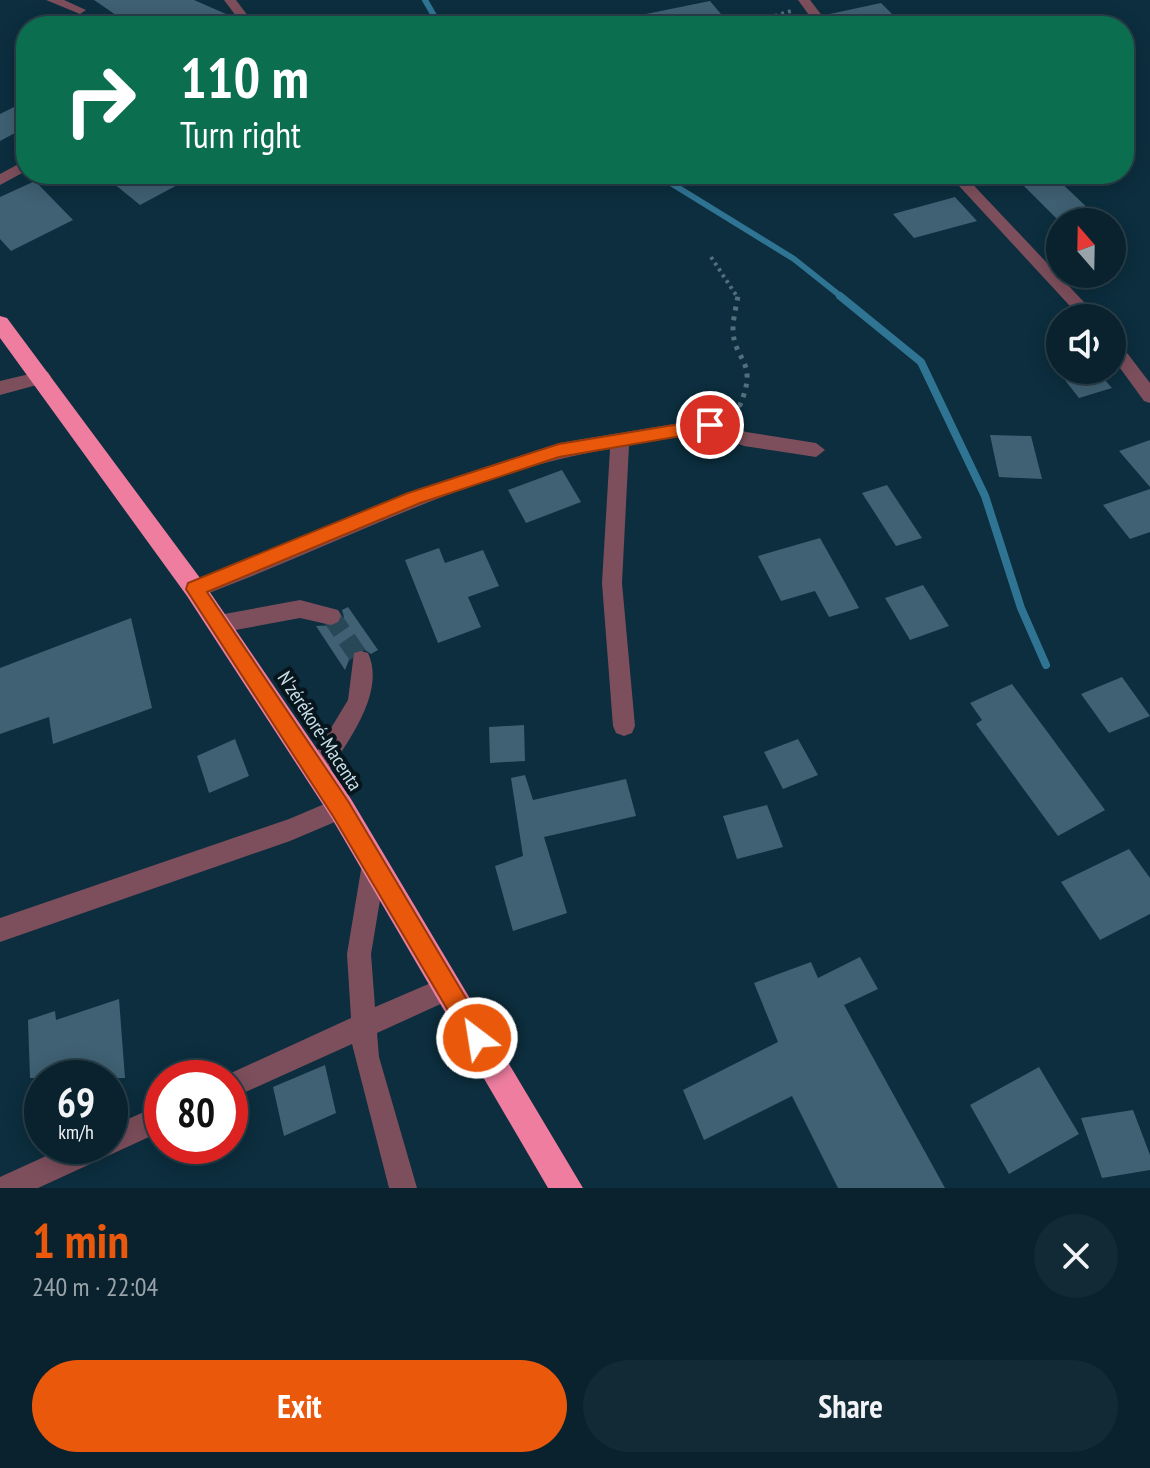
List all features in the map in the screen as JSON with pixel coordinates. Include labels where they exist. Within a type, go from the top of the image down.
[{"type":"highway","name":"N'zérékoré-Macenta","points":[[0,323],[195,589],[341,808],[566,1188]]},
{"type":"street","points":[[52,0],[80,10]]},
{"type":"street","points":[[964,184],[1078,304]]},
{"type":"street","points":[[1126,364],[1150,396]]},
{"type":"street","points":[[0,388],[42,377]]},
{"type":"street","points":[[195,589],[414,498],[559,450],[710,425],[744,439],[816,450]]},
{"type":"street","points":[[620,441],[612,583],[624,726]]},
{"type":"street","points":[[219,624],[300,609],[331,616]]},
{"type":"street","points":[[316,771],[359,702],[361,660]]},
{"type":"street","points":[[0,930],[290,830],[341,808]]},
{"type":"street","points":[[374,864],[359,954],[366,1057],[403,1188]]},
{"type":"street","points":[[248,1078],[447,988]]},
{"type":"street","points":[[7,1188],[59,1164]]},
{"type":"path","points":[[769,16],[806,3]]},
{"type":"path","points":[[710,425],[724,411],[740,405],[748,386],[746,361],[733,332],[738,296],[711,257]]},
{"type":"building","points":[[94,0],[194,0],[231,16],[117,16]]},
{"type":"building","points":[[710,1],[723,16],[641,16]]},
{"type":"building","points":[[881,3],[894,16],[826,16]]},
{"type":"building","points":[[16,106],[16,132],[0,141],[0,114]]},
{"type":"building","points":[[28,184],[38,184],[73,220],[11,251],[0,239],[0,197]]},
{"type":"building","points":[[114,184],[179,184],[140,205]]},
{"type":"building","points":[[1022,184],[1062,184],[1088,208],[1046,208]]},
{"type":"building","points":[[955,197],[977,221],[914,238],[893,214]]},
{"type":"building","points":[[1068,384],[1108,384],[1112,388],[1079,398]]},
{"type":"building","points":[[990,435],[1031,436],[1042,479],[999,477]]},
{"type":"building","points":[[1150,440],[1150,487],[1119,451]]},
{"type":"building","points":[[562,470],[581,502],[526,523],[508,490]]},
{"type":"building","points":[[887,485],[922,538],[896,546],[862,493]]},
{"type":"building","points":[[1150,489],[1150,532],[1130,539],[1103,505]]},
{"type":"building","points":[[820,538],[859,608],[829,617],[815,591],[781,601],[758,556]]},
{"type":"building","points":[[439,548],[445,563],[483,550],[499,586],[468,597],[481,627],[438,643],[405,560]]},
{"type":"building","points":[[923,585],[949,626],[910,640],[885,598]]},
{"type":"building","points":[[348,607],[378,650],[371,654],[362,648],[353,650],[345,670],[316,626],[339,625],[344,617],[342,610]]},
{"type":"building","points":[[131,618],[152,708],[53,744],[49,717],[0,734],[0,668]]},
{"type":"building","points":[[1122,677],[1150,716],[1109,733],[1081,694]]},
{"type":"building","points":[[1012,684],[1105,810],[1058,836],[976,724],[982,720],[970,703]]},
{"type":"building","points":[[524,725],[525,761],[490,763],[489,727]]},
{"type":"building","points":[[235,739],[249,776],[209,793],[197,756]]},
{"type":"building","points":[[798,739],[818,775],[783,789],[764,752]]},
{"type":"building","points":[[525,775],[533,800],[626,779],[636,816],[544,837],[567,913],[513,931],[495,866],[523,856],[511,778]]},
{"type":"building","points":[[767,805],[783,847],[737,859],[723,816]]},
{"type":"building","points":[[1129,849],[1150,878],[1150,914],[1100,940],[1061,882]]},
{"type":"building","points":[[860,957],[878,989],[844,1005],[945,1188],[838,1188],[792,1096],[704,1140],[683,1090],[778,1042],[754,983],[811,962],[818,978]]},
{"type":"building","points":[[119,999],[124,1060],[29,1060],[28,1020],[55,1011],[56,1020]]},
{"type":"building","points":[[325,1065],[336,1113],[284,1136],[273,1087]]},
{"type":"building","points":[[1039,1067],[1079,1134],[1009,1174],[970,1105]]},
{"type":"building","points":[[1133,1110],[1150,1155],[1150,1170],[1102,1178],[1081,1118]]},
{"type":"waterway","points":[[425,0],[434,16]]},
{"type":"waterway","points":[[672,184],[794,259],[843,298]]},
{"type":"waterway","points":[[840,296],[921,362],[985,496],[1021,608],[1046,665]]},
{"type":"tunnel","points":[[331,616],[361,660]]},
{"type":"route","points":[[477,1038],[341,808],[195,589],[414,498],[559,450],[710,425]]}]
